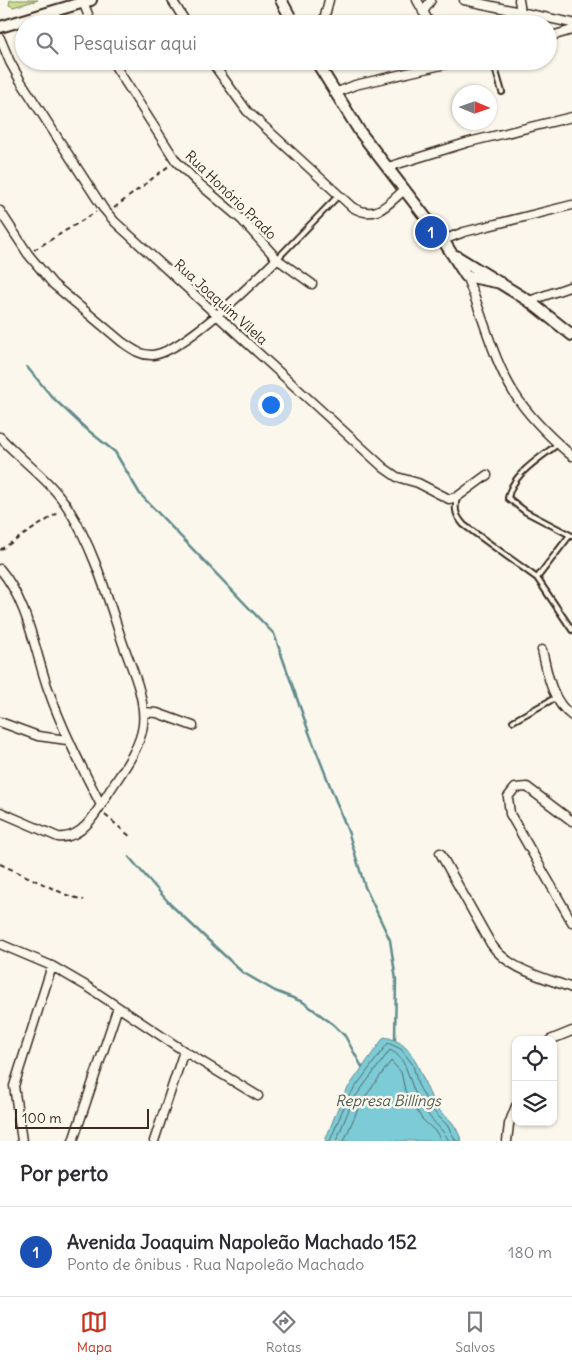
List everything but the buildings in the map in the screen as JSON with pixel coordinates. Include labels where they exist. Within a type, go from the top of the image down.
[{"type":"main road","points":[[281,0],[289,15]]},
{"type":"main road","points":[[40,15],[87,1]]},
{"type":"main road","points":[[0,27],[15,23]]},
{"type":"main road","points":[[321,70],[360,132],[443,240],[466,276],[501,283]]},
{"type":"main road","points":[[452,255],[529,301],[572,335]]},
{"type":"street","points":[[172,0],[181,15]]},
{"type":"street","points":[[325,15],[329,0]]},
{"type":"street","points":[[417,0],[425,15]]},
{"type":"street","points":[[423,12],[431,0]]},
{"type":"street","points":[[464,0],[535,15]]},
{"type":"street","points":[[519,0],[521,12]]},
{"type":"street","points":[[87,1],[90,15]]},
{"type":"street","points":[[557,20],[572,23]]},
{"type":"street","points":[[557,34],[572,30]]},
{"type":"street","name":"Rua Joaquim Vilela","points":[[0,38],[15,70]]},
{"type":"street","name":"Rua Joaquim Vilela","points":[[15,70],[105,211],[120,228],[390,472],[397,477],[418,483],[442,497],[449,499],[457,497]]},
{"type":"street","name":"Rua Honório Prado","points":[[118,70],[176,161],[196,181],[242,220],[277,259],[312,284]]},
{"type":"street","points":[[217,70],[247,111],[338,196],[362,214],[370,213],[386,206],[405,189]]},
{"type":"street","points":[[335,93],[355,85],[420,70]]},
{"type":"street","points":[[388,167],[469,142],[572,117]]},
{"type":"street","points":[[443,240],[464,232],[572,205]]},
{"type":"street","points":[[0,212],[28,254],[66,296],[122,342],[141,354],[161,353],[216,316],[277,259]]},
{"type":"street","points":[[466,276],[505,375],[515,394],[558,444],[572,456]]},
{"type":"street","points":[[529,301],[572,286]]},
{"type":"street","points":[[0,437],[67,507],[89,547],[135,677],[144,712],[139,742],[100,807],[85,826],[62,838],[46,834],[0,812]]},
{"type":"street","points":[[457,497],[487,476]]},
{"type":"street","points":[[0,568],[11,581],[67,740],[100,807]]},
{"type":"street","points":[[542,650],[555,698],[562,709],[572,716]]},
{"type":"street","points":[[144,712],[157,713],[193,726]]},
{"type":"street","points":[[0,722],[38,736],[67,740]]},
{"type":"street","points":[[572,821],[531,789],[520,787],[512,790],[508,800],[510,814],[572,922]]},
{"type":"street","points":[[440,853],[491,944],[501,957],[526,971],[572,988]]},
{"type":"street","points":[[0,944],[52,966],[258,1096]]},
{"type":"street","points":[[22,1141],[14,1086],[52,966]]},
{"type":"street","points":[[73,1141],[118,1007]]},
{"type":"street","points":[[557,1037],[572,1032]]},
{"type":"street","points":[[154,1141],[184,1051]]},
{"type":"street","points":[[507,1141],[512,1116]]},
{"type":"lane","points":[[496,70],[502,92]]},
{"type":"lane","points":[[277,259],[338,196]]},
{"type":"lane","points":[[537,578],[571,536],[526,512],[508,498],[509,489],[522,473],[558,444]]},
{"type":"lane","points":[[457,497],[454,508],[457,517],[464,525],[537,578],[572,630]]},
{"type":"lane","points":[[513,721],[555,698]]},
{"type":"path","points":[[28,254],[105,211],[176,161]]},
{"type":"path","points":[[0,550],[67,507]]},
{"type":"path","points":[[100,807],[132,838]]},
{"type":"path","points":[[0,864],[69,896],[84,900]]},
{"type":"green space","points":[[10,0],[38,0],[13,7],[9,5]]},
{"type":"water","name":"Represa Billings","points":[[384,1037],[396,1040],[412,1055],[431,1097],[440,1111],[453,1123],[462,1141],[325,1141],[343,1095]]},
{"type":"waterway","points":[[27,367],[52,397],[84,427],[115,452],[140,494],[274,634],[310,735],[349,834],[365,887],[390,940],[396,980],[395,1039]]},
{"type":"waterway","points":[[129,857],[171,905],[242,972],[275,991],[303,1002],[334,1025],[345,1036],[362,1067]]},
{"type":"place","name":"Avenida Joaquim Napoleão Machado 152","points":[[431,232]]}]
